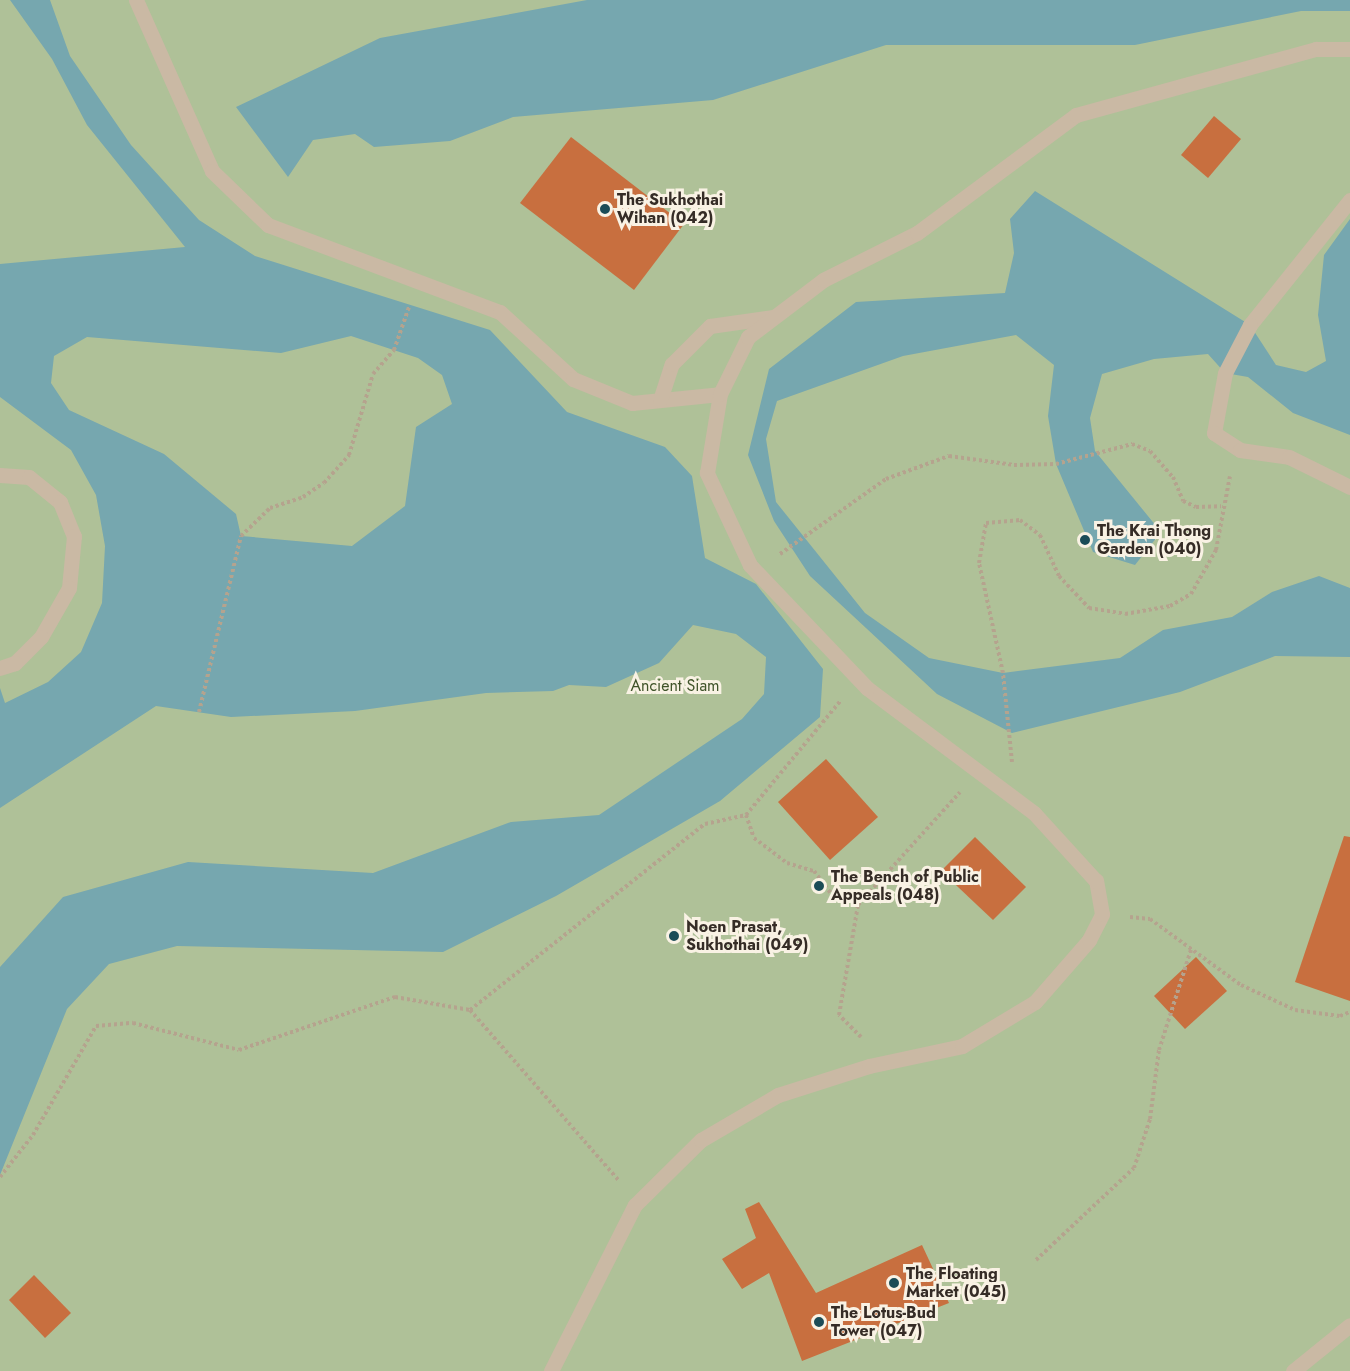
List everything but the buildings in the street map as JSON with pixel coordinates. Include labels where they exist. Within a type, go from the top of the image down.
[{"type":"lane","points":[[136,0],[212,171],[268,225],[446,288],[500,312],[573,379],[632,403],[720,394]]},
{"type":"lane","points":[[551,1371],[638,1202],[701,1140],[778,1095],[886,1062],[962,1046],[1035,1002],[1089,940],[1102,914],[1096,881],[1034,813],[977,774],[859,680],[750,565],[707,473],[720,394],[748,337],[823,280],[916,233],[1076,116],[1316,50],[1350,49]]},
{"type":"lane","points":[[1350,200],[1250,325],[1225,373],[1214,433],[1240,450],[1289,457],[1350,487]]},
{"type":"lane","points":[[660,400],[672,364],[711,326],[776,316]]},
{"type":"lane","points":[[0,475],[29,477],[60,502],[74,536],[69,588],[41,637],[15,663],[0,668]]},
{"type":"lane","points":[[1293,1371],[1350,1325]]},
{"type":"path","points":[[199,712],[241,536],[270,508],[303,497],[324,483],[349,455],[374,374],[394,350],[409,305]]},
{"type":"path","points":[[793,549],[886,479],[949,456],[1014,465],[1056,464],[1095,451],[1132,444],[1150,451],[1173,477],[1183,501],[1196,507],[1221,506]]},
{"type":"path","points":[[1012,733],[1003,673],[979,563],[986,523],[1020,520],[1040,535],[1059,576],[1089,608],[1125,614],[1170,606],[1191,594],[1216,550],[1221,506],[1240,450]]},
{"type":"path","points":[[470,1010],[705,824],[746,815],[859,680]]},
{"type":"path","points":[[886,1062],[839,1015],[862,900],[977,774]]},
{"type":"path","points":[[746,815],[754,838],[787,863],[814,871],[833,896],[862,900]]},
{"type":"path","points":[[1102,914],[1150,919],[1191,951],[1241,985],[1295,1010],[1340,1016],[1350,1012]]},
{"type":"path","points":[[1036,1260],[1134,1168],[1150,1119],[1159,1050],[1191,951]]},
{"type":"path","points":[[0,1177],[33,1135],[96,1026],[133,1023],[239,1050],[395,997],[470,1010],[638,1202]]},
{"type":"green space","name":"Ancient Siam","points":[[0,0],[1350,0],[1350,1371],[0,1371]]},
{"type":"water","points":[[10,0],[50,0],[70,56],[131,145],[199,220],[255,256],[490,330],[567,412],[665,447],[692,476],[705,558],[756,584],[823,669],[820,717],[720,801],[556,896],[443,952],[177,946],[109,964],[67,1009],[0,1175],[0,967],[63,897],[188,862],[373,873],[511,822],[599,815],[742,719],[764,694],[766,657],[736,634],[693,625],[659,663],[606,687],[569,685],[553,691],[486,693],[355,711],[231,717],[156,706],[0,808],[0,688],[5,703],[48,682],[81,652],[102,603],[105,546],[96,495],[71,450],[0,397],[0,264],[185,247],[87,125],[52,59]],"holes":[[[351,336],[418,358],[442,375],[452,404],[416,427],[405,506],[352,546],[241,536],[236,514],[164,454],[69,410],[51,383],[54,356],[87,337],[281,353]]]},
{"type":"water","points":[[587,0],[1350,0],[1350,11],[1301,11],[1135,45],[886,45],[713,100],[513,117],[450,141],[374,147],[355,134],[313,140],[288,177],[236,107],[380,38]]},
{"type":"water","points":[[1035,191],[1250,325],[1276,365],[1306,372],[1326,361],[1318,315],[1324,255],[1350,219],[1350,435],[1293,413],[1248,377],[1225,373],[1208,354],[1154,359],[1102,374],[1090,418],[1095,451],[1161,532],[1135,565],[1093,552],[1056,464],[1048,416],[1054,365],[1016,335],[903,356],[777,401],[766,439],[776,502],[865,613],[929,658],[1003,673],[1120,658],[1163,630],[1232,617],[1272,592],[1319,576],[1350,588],[1350,657],[1275,656],[1180,692],[1012,733],[937,694],[810,576],[774,521],[748,455],[769,369],[856,302],[1005,293],[1014,253],[1010,219]]},
{"type":"place","name":"The Sukhothai Wihan (042)","points":[[605,209]]},
{"type":"place","name":"The Krai Thong Garden (040)","points":[[1085,540]]},
{"type":"place","name":"The Bench of Public Appeals (048)","points":[[819,886]]},
{"type":"place","name":"Noen Prasat, Sukhothai (049)","points":[[674,936]]},
{"type":"place","name":"The Floating Market (045)","points":[[894,1283]]},
{"type":"place","name":"The Lotus-Bud Tower (047)","points":[[819,1322]]}]
